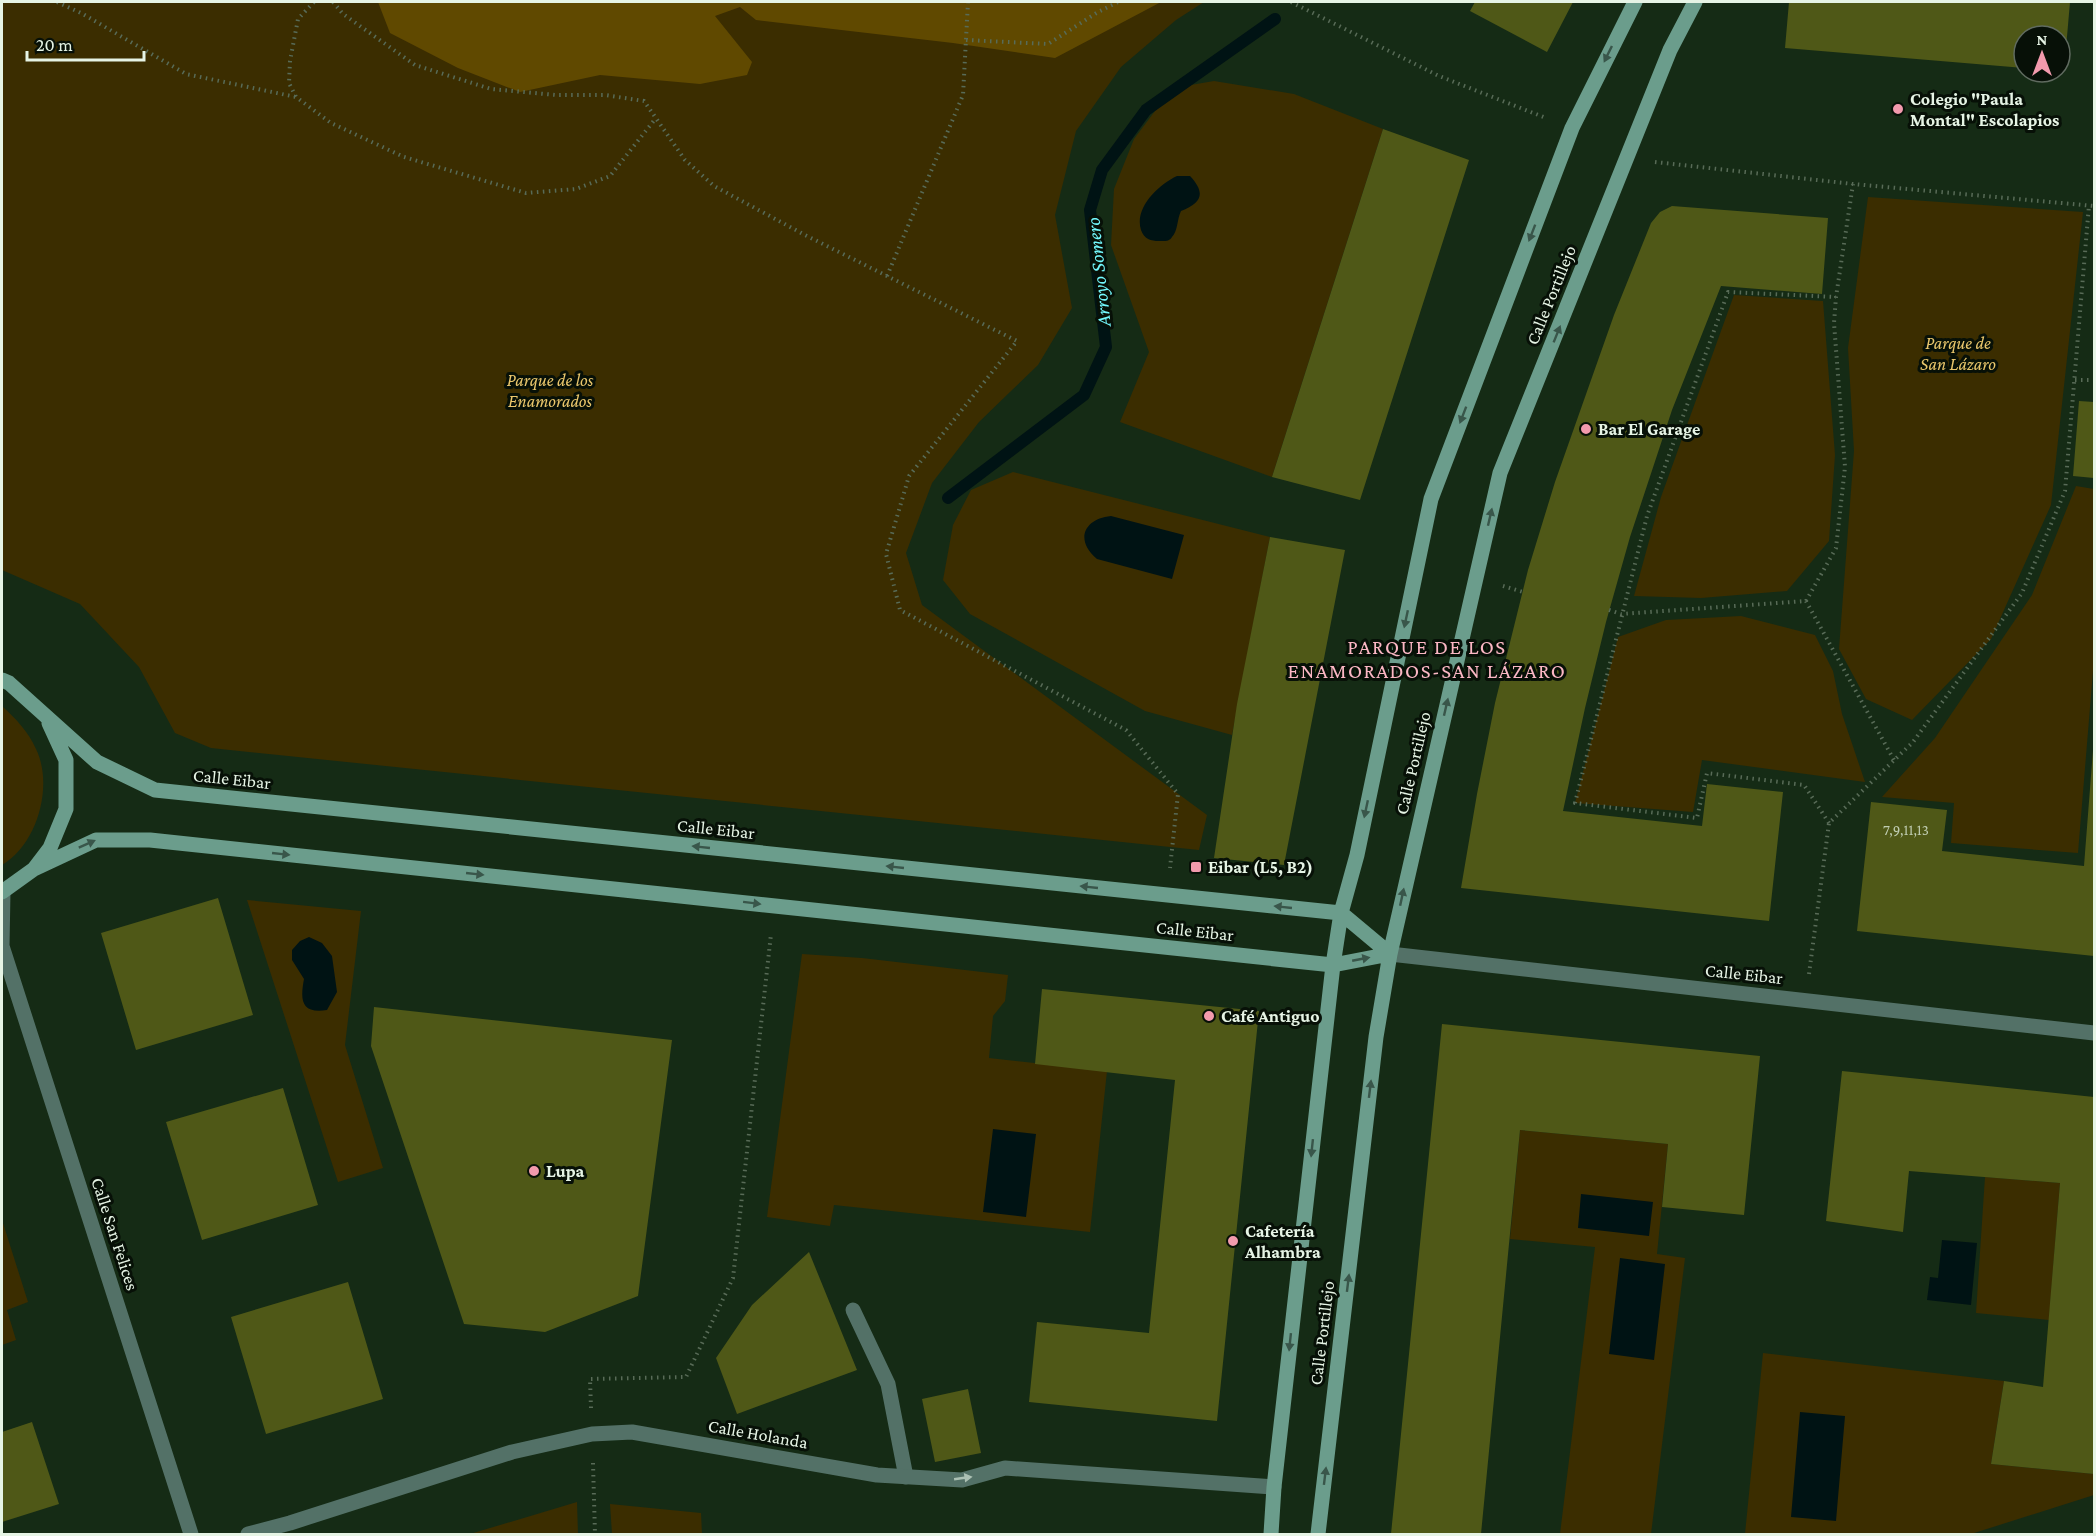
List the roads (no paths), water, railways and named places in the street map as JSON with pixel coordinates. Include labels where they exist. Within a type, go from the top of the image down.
[{"type":"main road","name":"Calle Portillejo","points":[[1271,1534],[1274,1487],[1333,965],[1341,913],[1357,855],[1431,499],[1572,128],[1635,2]]},
{"type":"main road","name":"Calle Portillejo","points":[[1318,1534],[1376,1037],[1389,954],[1500,473],[1670,50],[1695,2]]},
{"type":"main road","name":"Calle Eibar","points":[[2,680],[9,683],[97,762],[155,790],[1341,913]]},
{"type":"main road","points":[[2,892],[34,869],[50,848],[66,809],[66,760],[46,717]]},
{"type":"main road","name":"Calle Eibar","points":[[34,869],[96,840],[150,840],[1333,965],[1389,954]]},
{"type":"main road","points":[[1341,913],[1389,954]]},
{"type":"street","name":"Calle San Felices","points":[[2,892],[2,946],[191,1534]]},
{"type":"street","name":"Calle Eibar","points":[[1389,954],[2094,1033]]},
{"type":"street","points":[[853,1310],[888,1384],[913,1477]]},
{"type":"street","name":"Calle Holanda","points":[[248,1534],[290,1523],[512,1452],[592,1434],[632,1432],[877,1475],[962,1480],[1005,1468],[1274,1487]]},
{"type":"waterway","name":"Arroyo Somero","points":[[948,498],[1084,395],[1106,347],[1090,210],[1102,170],[1146,110],[1275,19]]},
{"type":"place","name":"Colegio \"Paula Montal\" Escolapios","points":[[1898,109]]},
{"type":"place","name":"Bar El Garage","points":[[1586,429]]},
{"type":"place","name":"Eibar (L5, B2)","points":[[1196,867]]},
{"type":"place","name":"Café Antiguo","points":[[1209,1016]]},
{"type":"place","name":"Lupa","points":[[534,1171]]},
{"type":"place","name":"Cafetería Alhambra","points":[[1233,1241]]},
{"type":"district","name":"PARQUE DE LOS ENAMORADOS-SAN LÁZARO","points":[[1427,659]]},
{"type":"park label","name":"Parque de San Lázaro","points":[[1958,353]]},
{"type":"park label","name":"Parque de los Enamorados","points":[[550,390]]}]
